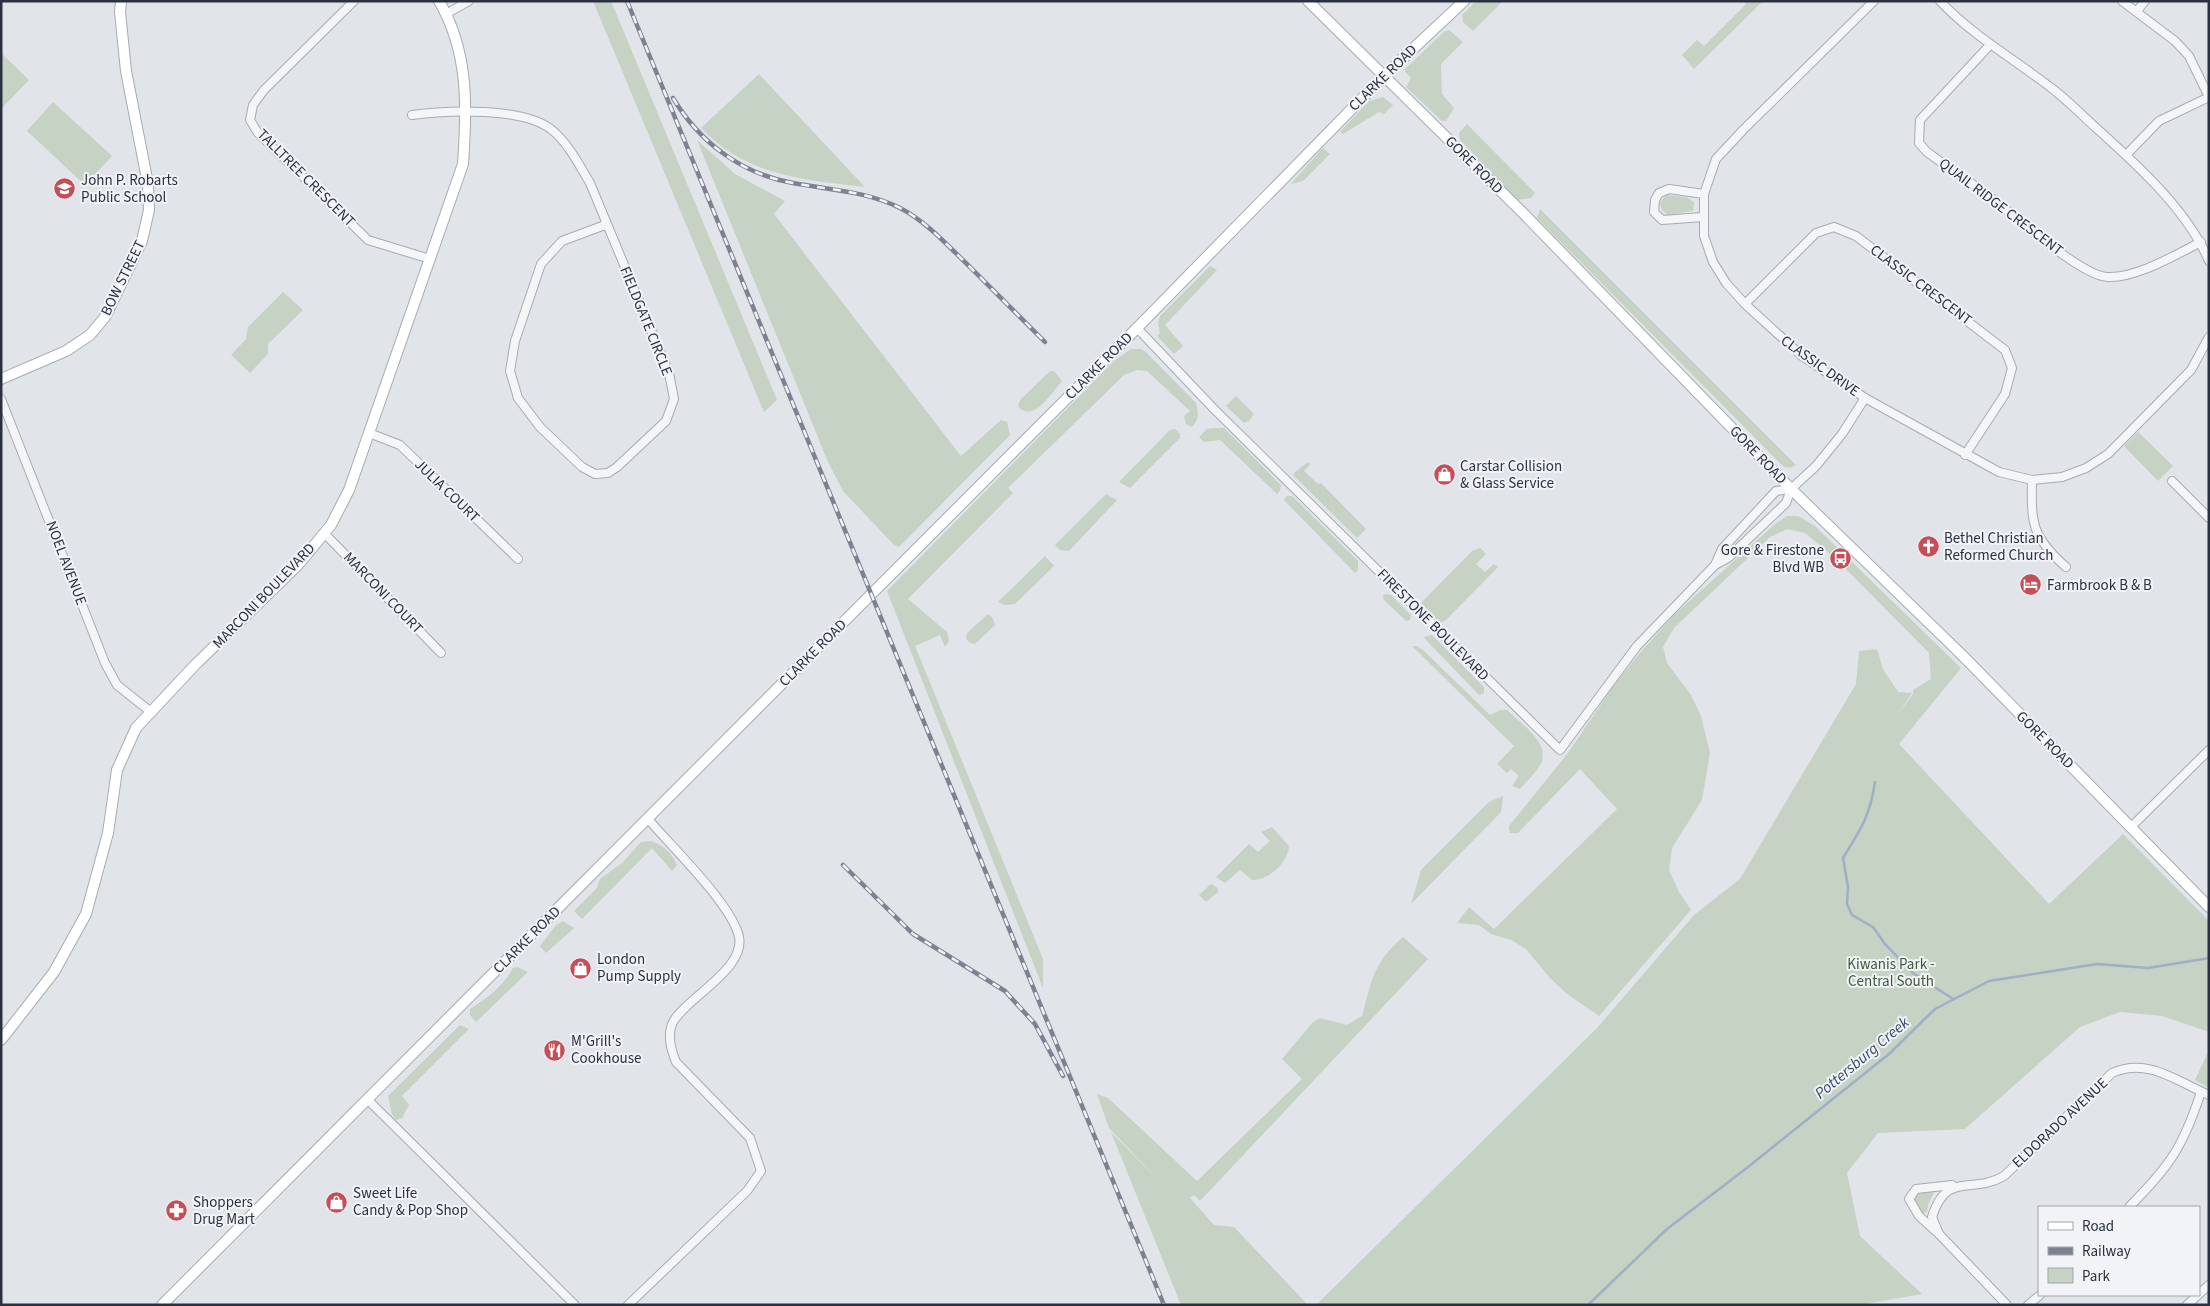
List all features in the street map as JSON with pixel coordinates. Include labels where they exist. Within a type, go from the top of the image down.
[{"type":"main road","name":"BOW STREET","points":[[1,379],[66,351],[90,335],[106,317],[142,241],[149,210],[148,184],[126,71],[120,12],[121,1]]},
{"type":"main road","name":"MARCONI BOULEVARD","points":[[1,1040],[54,972],[86,914],[108,833],[117,770],[136,728],[298,565],[324,533],[349,490],[463,164],[466,111],[464,67],[454,31],[439,1]]},
{"type":"main road","name":"GORE ROAD","points":[[1308,1],[1525,215],[1791,489],[1962,655],[2209,907]]},
{"type":"main road","name":"CLARKE ROAD","points":[[162,1305],[1137,328],[1384,76],[1464,1]]},
{"type":"street","name":"TALLTREE CRESCENT","points":[[354,1],[264,90],[253,105],[250,120],[258,133],[368,240],[430,259]]},
{"type":"street","points":[[446,14],[468,1]]},
{"type":"street","name":"CLASSIC DRIVE","points":[[1874,1],[1716,159],[1704,194],[1704,236],[1713,262],[1726,283],[1745,304],[1802,356],[1865,398],[1965,455],[1999,472],[2032,480],[2062,477],[2086,468],[2108,454],[2191,370],[2209,337]]},
{"type":"street","points":[[1940,1],[1989,46],[2054,90],[2126,155],[2169,202],[2201,242],[2209,261]]},
{"type":"street","points":[[2122,1],[2176,41],[2189,56],[2209,96],[2158,121],[2126,155]]},
{"type":"street","points":[[2137,11],[2145,1]]},
{"type":"street","name":"QUAIL RIDGE CRESCENT","points":[[1989,46],[1920,120],[1918,143],[1927,152],[2053,246],[2089,271],[2106,278],[2131,274],[2201,242]]},
{"type":"street","name":"FIELDGATE CIRCLE","points":[[412,115],[466,111],[517,115],[551,128],[574,156],[590,184],[668,373],[674,398],[666,421],[660,427],[617,467],[608,473],[595,474],[582,468],[540,427],[518,398],[510,371],[515,341],[541,264],[562,242],[606,225]]},
{"type":"street","points":[[1703,217],[1662,220],[1654,212],[1655,200],[1659,193],[1669,189],[1704,194]]},
{"type":"street","name":"CLASSIC CRESCENT","points":[[1745,304],[1816,233],[1834,227],[1856,236],[2005,350],[2012,368],[2005,394],[1965,455]]},
{"type":"street","name":"FIRESTONE BOULEVARD","points":[[1137,328],[1214,409],[1560,750],[1637,646],[1715,565],[1728,558],[1786,503],[1791,489],[1816,466],[1842,434],[1865,398]]},
{"type":"street","name":"NOEL AVENUE","points":[[1,399],[105,663],[117,685],[151,712]]},
{"type":"street","name":"JULIA COURT","points":[[369,433],[400,445],[518,559]]},
{"type":"street","points":[[2032,480],[2033,523],[2040,541],[2066,567]]},
{"type":"street","points":[[2172,481],[2209,518]]},
{"type":"street","name":"FIRESTONE BOULEVARD","points":[[1715,565],[1722,549],[1776,491],[1791,489]]},
{"type":"street","name":"MARCONI COURT","points":[[324,533],[441,653]]},
{"type":"street","points":[[2131,827],[2209,750]]},
{"type":"street","points":[[628,1305],[747,1191],[761,1171],[750,1138],[676,1062],[670,1046],[673,1022],[736,959],[739,935],[730,914],[648,819]]},
{"type":"street","name":"ELDORADO AVENUE","points":[[1939,1234],[1918,1216],[1909,1199],[1916,1189],[1992,1183],[2004,1176],[2112,1073],[2126,1067],[2147,1067],[2188,1083],[2205,1093]]},
{"type":"street","points":[[2130,1206],[2161,1175],[2179,1149],[2205,1093]]},
{"type":"street","points":[[368,1099],[575,1305]]},
{"type":"street","name":"ELDORADO AVENUE","points":[[1939,1234],[1932,1217],[1937,1200],[1945,1190],[1967,1184]]},
{"type":"street","points":[[1939,1234],[2007,1305]]},
{"type":"street","points":[[2028,1305],[2039,1296]]},
{"type":"street","points":[[2187,1305],[2196,1296]]},
{"type":"green space","points":[[593,1],[611,1],[777,400],[764,412]]},
{"type":"green space","points":[[1476,1],[1503,1],[1473,31],[1463,22],[1462,15]]},
{"type":"green space","points":[[1744,1],[1763,1],[1694,69],[1682,55],[1697,40],[1704,46],[1746,4]]},
{"type":"green space","points":[[1449,30],[1463,42],[1441,64],[1442,94],[1454,108],[1446,121],[1442,121],[1406,87],[1411,78],[1404,70],[1445,31]]},
{"type":"green space","points":[[1,53],[29,80],[1,109]]},
{"type":"green space","points":[[759,74],[865,187],[798,178],[756,166],[719,144],[701,128]]},
{"type":"green space","points":[[1383,97],[1393,105],[1384,114],[1379,112],[1343,134],[1340,132],[1369,101]]},
{"type":"green space","points":[[53,102],[112,156],[85,185],[27,131]]},
{"type":"green space","points":[[1467,124],[1535,193],[1531,198],[1517,200],[1460,140],[1459,133]]},
{"type":"green space","points":[[697,140],[735,174],[785,201],[774,214],[961,456],[1001,420],[1007,422],[1010,435],[899,547],[894,545],[843,491],[828,462]]},
{"type":"green space","points":[[1323,148],[1330,154],[1303,181],[1291,184]]},
{"type":"green space","points":[[1666,195],[1686,197],[1694,202],[1693,211],[1668,215],[1662,210],[1660,203]]},
{"type":"green space","points":[[1540,209],[1796,465],[1790,468],[1784,467],[1537,218]]},
{"type":"green space","points":[[1210,266],[1217,270],[1165,325],[1183,346],[1174,354],[1157,336],[1160,334],[1158,323],[1160,316]]},
{"type":"green space","points":[[283,292],[303,310],[268,344],[268,354],[250,373],[231,355],[246,339],[248,327]]},
{"type":"green space","points":[[1131,349],[1141,349],[1146,352],[1196,403],[1198,416],[1192,427],[1186,424],[1184,416],[1190,411],[1147,371],[1137,370],[1124,375],[1008,488],[1013,493],[908,599],[947,632],[949,641],[945,647],[940,635],[915,646],[1043,959],[1043,988],[887,591],[1115,360]]},
{"type":"green space","points":[[1050,371],[1054,371],[1062,381],[1036,409],[1030,412],[1024,411],[1018,406],[1020,400]]},
{"type":"green space","points":[[1236,396],[1254,414],[1249,421],[1244,423],[1226,406]]},
{"type":"green space","points":[[1224,428],[1281,485],[1277,494],[1220,440],[1204,442],[1199,437],[1207,429]]},
{"type":"green space","points":[[1175,429],[1180,434],[1180,438],[1130,488],[1119,482],[1170,430]]},
{"type":"green space","points":[[2138,432],[2173,466],[2158,481],[2124,446]]},
{"type":"green space","points":[[1308,462],[1310,465],[1304,471],[1318,484],[1321,483],[1366,529],[1357,538],[1294,476],[1294,473]]},
{"type":"green space","points":[[1106,494],[1117,500],[1069,551],[1060,550],[1055,545]]},
{"type":"green space","points":[[1287,496],[1292,496],[1358,561],[1358,570],[1355,573],[1284,500]]},
{"type":"green space","name":"Kiwanis Park - Central South","points":[[1787,516],[1798,516],[1815,526],[1961,668],[1899,744],[2049,904],[2123,834],[2209,921],[2209,1032],[2162,1016],[2120,1012],[2080,1027],[1965,1129],[1878,1133],[1847,1173],[1860,1236],[1922,1294],[1859,1305],[1316,1305],[1597,1028],[1694,915],[1740,879],[1856,684],[1859,651],[1877,649],[1883,669],[1898,692],[1912,693],[1895,718],[1913,694],[1913,690],[1931,679],[1929,653],[1837,560],[1805,533],[1787,529],[1770,537],[1674,628],[1663,647],[1667,663],[1691,695],[1701,716],[1710,753],[1702,800],[1672,848],[1669,870],[1679,892],[1691,910],[1599,1016],[1567,994],[1549,977],[1526,949],[1511,940],[1491,934],[1479,925],[1457,923],[1469,907],[1494,929],[1617,809],[1580,769],[1518,833],[1510,833],[1509,826],[1568,753],[1612,688],[1639,654],[1674,615],[1775,524]]},
{"type":"green space","points":[[1480,548],[1486,554],[1476,564],[1485,572],[1494,564],[1498,567],[1446,620],[1440,623],[1421,603],[1472,551]]},
{"type":"green space","points":[[1045,556],[1054,566],[1015,604],[1005,605],[998,602]]},
{"type":"green space","points":[[1385,594],[1391,595],[1411,615],[1410,620],[1406,621],[1384,600],[1383,596]]},
{"type":"green space","points":[[988,614],[992,617],[995,625],[975,644],[970,643],[966,639],[967,633]]},
{"type":"green space","points":[[1432,635],[1484,687],[1484,693],[1479,695],[1424,637]]},
{"type":"green space","points":[[1412,646],[1417,646],[1423,650],[1490,715],[1501,710],[1507,710],[1533,734],[1539,742],[1543,757],[1533,775],[1520,789],[1512,786],[1519,776],[1511,769],[1507,773],[1497,764],[1514,746]]},
{"type":"green space","points":[[1503,796],[1501,812],[1411,904],[1421,870],[1489,802]]},
{"type":"green space","points":[[1272,827],[1289,846],[1285,858],[1277,869],[1265,877],[1252,880],[1240,870],[1225,883],[1216,877],[1249,844],[1258,852],[1270,841],[1261,832]]},
{"type":"green space","points":[[651,841],[663,847],[673,857],[677,865],[672,871],[652,848],[582,919],[574,911],[597,888],[600,879],[622,863],[641,842]]},
{"type":"green space","points":[[1211,884],[1218,888],[1218,892],[1206,902],[1199,895]]},
{"type":"green space","points":[[563,921],[574,928],[546,953],[540,946],[556,925]]},
{"type":"green space","points":[[1403,937],[1428,959],[1200,1201],[1194,1195],[1190,1198],[1214,1225],[1234,1227],[1308,1305],[1181,1305],[1111,1132],[1165,1187],[1109,1128],[1097,1094],[1108,1098],[1197,1181],[1302,1079],[1282,1059],[1313,1022],[1320,1018],[1347,1025],[1362,1016],[1371,982],[1379,964]]},
{"type":"green space","points":[[518,967],[528,972],[476,1022],[470,1015],[470,1009],[494,991],[513,968]]},
{"type":"green space","points":[[460,1025],[469,1029],[402,1096],[409,1105],[402,1118],[396,1120],[392,1114],[388,1096]]},
{"type":"green space","points":[[2209,1050],[2209,1088],[2195,1080]]},
{"type":"green space","points":[[1928,1190],[1934,1192],[1927,1212],[1921,1214],[1914,1204],[1914,1197],[1918,1193]]},
{"type":"waterway","points":[[1875,782],[1864,822],[1843,858],[1848,887],[1847,904],[1852,915],[1873,927],[1885,944],[1913,973],[1953,999]]},
{"type":"waterway","name":"Pottersburg Creek","points":[[1588,1305],[1667,1229],[1889,1054],[1935,1009],[1989,981],[2097,964],[2148,968],[2209,958]]},
{"type":"railway","points":[[627,1],[1164,1305]]},
{"type":"railway","points":[[673,98],[696,129],[709,142],[740,164],[774,179],[874,198],[887,202],[910,214],[945,243],[1045,342]]},
{"type":"railway","points":[[843,865],[913,934],[1005,991],[1035,1024],[1063,1076]]},
{"type":"place","name":"John P. Robarts Public School","points":[[65,189]]},
{"type":"place","name":"Carstar Collision & Glass Service","points":[[1444,475]]},
{"type":"place","name":"Bethel Christian Reformed Church","points":[[1928,547]]},
{"type":"place","name":"Gore & Firestone Blvd WB","points":[[1840,559]]},
{"type":"place","name":"Farmbrook B & B","points":[[2031,585]]},
{"type":"place","name":"London Pump Supply","points":[[581,968]]},
{"type":"place","name":"M'Grill's Cookhouse","points":[[555,1050]]},
{"type":"place","name":"Sweet Life Candy & Pop Shop","points":[[337,1202]]},
{"type":"place","name":"Shoppers Drug Mart","points":[[177,1211]]}]
